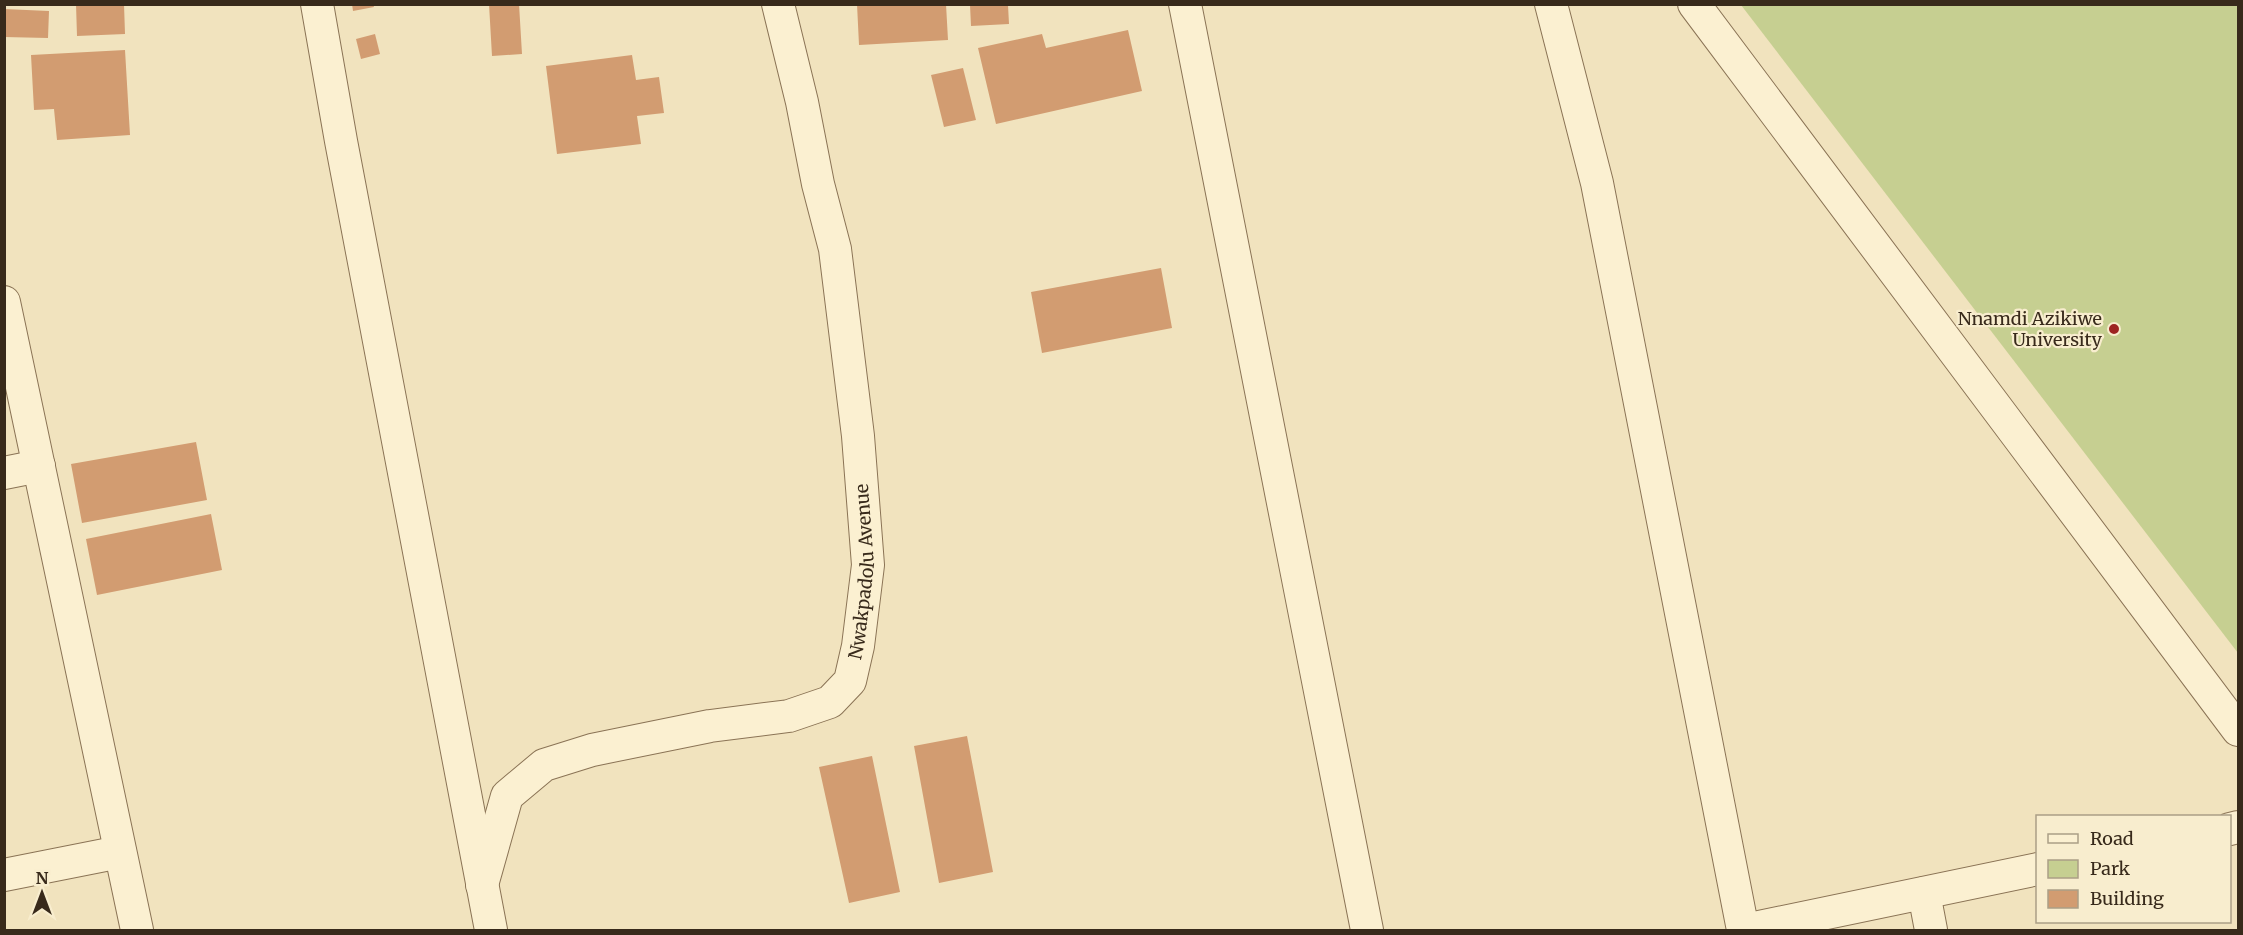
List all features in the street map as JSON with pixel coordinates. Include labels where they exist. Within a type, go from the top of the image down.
[{"type":"street","points":[[317,4],[491,930]]},
{"type":"street","name":"Nwakpadolu Avenue","points":[[482,885],[507,796],[544,765],[592,750],[710,726],[789,716],[830,702],[850,681],[858,646],[868,565],[858,436],[835,249],[818,184],[802,102],[778,4]]},
{"type":"street","points":[[1185,4],[1367,930]]},
{"type":"street","points":[[1551,4],[1597,183],[1744,930],[2036,869]]},
{"type":"street","points":[[1694,4],[2238,730]]},
{"type":"street","points":[[4,302],[137,930]]},
{"type":"street","points":[[4,473],[39,466]]},
{"type":"street","points":[[4,875],[120,852]]},
{"type":"street","points":[[1924,893],[1931,930]]},
{"type":"green space","name":"Nnamdi Azikiwe University","points":[[1741,5],[2238,5],[2238,653]]},
{"type":"building","points":[[76,4],[124,4],[125,34],[77,36]]},
{"type":"building","points":[[352,4],[373,4],[374,7],[353,11]]},
{"type":"building","points":[[489,4],[519,4],[522,54],[492,56]]},
{"type":"building","points":[[857,4],[946,4],[948,40],[859,45]]},
{"type":"building","points":[[970,5],[1008,5],[1009,24],[971,26]]},
{"type":"building","points":[[4,9],[49,11],[48,38],[4,37]]},
{"type":"building","points":[[1128,30],[1142,91],[996,124],[978,48],[1042,34],[1046,48]]},
{"type":"building","points":[[375,34],[380,54],[361,59],[356,39]]},
{"type":"building","points":[[125,50],[130,135],[57,140],[54,109],[34,110],[31,55]]},
{"type":"building","points":[[632,55],[636,80],[659,77],[664,113],[637,116],[641,144],[557,154],[546,66]]},
{"type":"building","points":[[963,68],[976,120],[944,127],[931,75]]},
{"type":"building","points":[[1161,268],[1172,328],[1042,353],[1031,292]]},
{"type":"building","points":[[196,442],[207,500],[82,523],[71,464]]},
{"type":"building","points":[[211,514],[222,570],[97,595],[86,539]]},
{"type":"building","points":[[967,736],[993,872],[939,883],[914,746]]},
{"type":"building","points":[[872,756],[900,892],[849,903],[819,767]]},
{"type":"place","name":"Nnamdi Azikiwe University","points":[[2114,329]]}]
